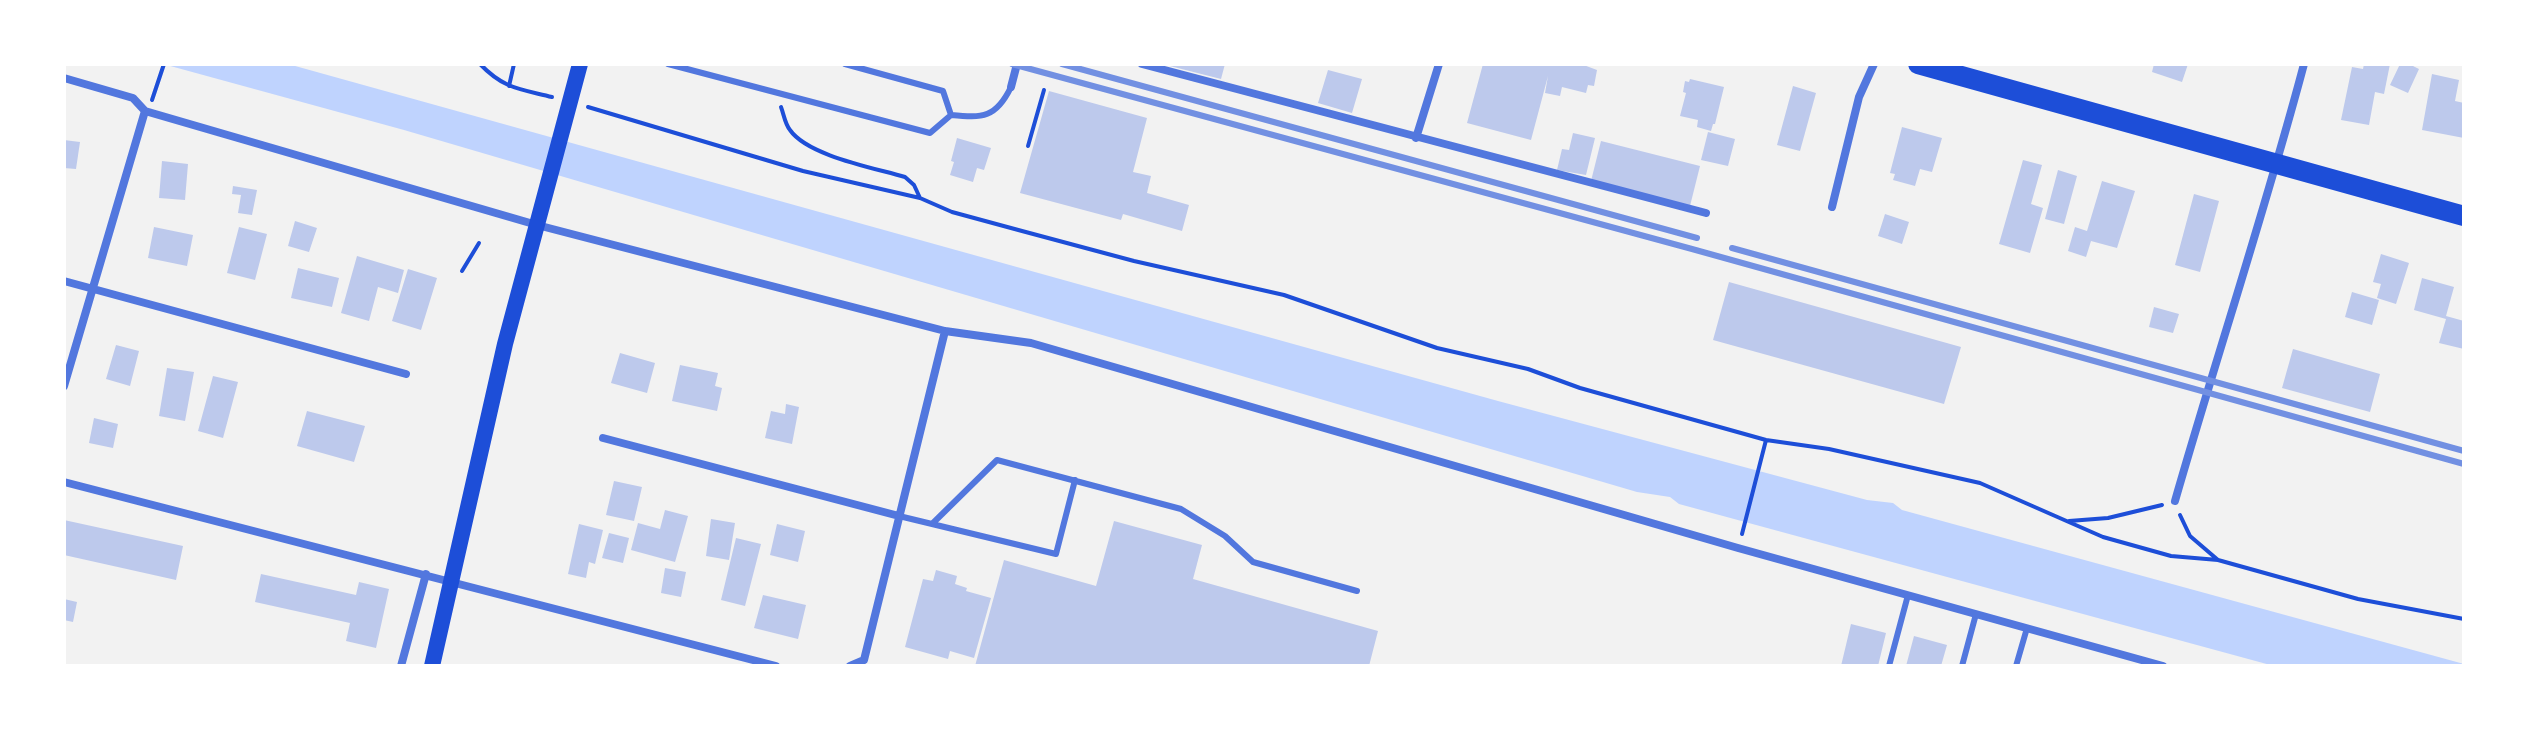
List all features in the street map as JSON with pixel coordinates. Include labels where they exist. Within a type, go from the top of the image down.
[{"type":"main road","points":[[432,666],[505,344],[580,64]]},
{"type":"main road","points":[[1918,64],[2464,216]]},
{"type":"street","points":[[1011,87],[1017,64]]},
{"type":"street","points":[[1142,64],[1706,213]]},
{"type":"street","points":[[1416,138],[1439,64]]},
{"type":"street","points":[[1832,207],[1859,97],[1874,64]]},
{"type":"street","points":[[2175,501],[2278,164],[2304,64]]},
{"type":"street","points":[[64,78],[133,98],[145,111],[537,225],[945,331],[1031,343],[1738,548],[2163,666]]},
{"type":"street","points":[[64,386],[145,111]]},
{"type":"street","points":[[64,281],[406,374]]},
{"type":"street","points":[[850,666],[864,660],[945,331]]},
{"type":"street","points":[[603,438],[899,516]]},
{"type":"street","points":[[64,482],[776,666]]},
{"type":"street","points":[[401,666],[426,574]]},
{"type":"lane","points":[[668,64],[930,133],[951,115],[982,116],[996,111],[1011,87]]},
{"type":"lane","points":[[845,64],[943,91],[951,115]]},
{"type":"lane","points":[[932,524],[997,460],[1181,509],[1225,536],[1253,562],[1357,591]]},
{"type":"lane","points":[[899,516],[1056,554],[1075,480]]},
{"type":"lane","points":[[1889,666],[1908,595]]},
{"type":"lane","points":[[1962,666],[1976,614]]},
{"type":"lane","points":[[2016,666],[2027,628]]},
{"type":"path","points":[[155,95],[164,64]]},
{"type":"path","points":[[480,64],[494,78],[509,86],[562,100]]},
{"type":"path","points":[[509,86],[514,64]]},
{"type":"path","points":[[1028,146],[1044,90]]},
{"type":"path","points":[[777,92],[786,124],[791,133],[804,143],[823,152],[905,177],[914,185],[920,198]]},
{"type":"path","points":[[576,104],[803,171],[920,198],[952,212],[1134,261],[1284,295],[1437,348],[1528,369],[1580,388],[1766,440],[1829,449],[1980,483],[2103,537],[2171,556],[2218,560],[2358,599],[2464,619]]},
{"type":"path","points":[[462,271],[479,243]]},
{"type":"path","points":[[1738,548],[1766,440]]},
{"type":"path","points":[[2066,521],[2108,518],[2175,501],[2190,536],[2218,560]]},
{"type":"water","points":[[163,64],[288,64],[1498,401],[1867,500],[1893,503],[1902,510],[2464,666],[2274,666],[1679,504],[1670,497],[1637,492],[404,130]]},
{"type":"building","points":[[1162,64],[1225,64],[1221,79]]},
{"type":"building","points":[[1483,64],[1581,64],[1597,70],[1594,86],[1588,85],[1586,93],[1562,87],[1560,96],[1545,93],[1548,76],[1531,140],[1467,123]]},
{"type":"building","points":[[2154,64],[2188,64],[2182,82],[2152,72]]},
{"type":"building","points":[[2364,64],[2390,64],[2384,94],[2375,92],[2369,125],[2341,120],[2352,67],[2363,69]]},
{"type":"building","points":[[2400,64],[2419,69],[2408,93],[2390,85]]},
{"type":"building","points":[[1328,70],[1362,79],[1352,113],[1318,103]]},
{"type":"building","points":[[2432,74],[2459,80],[2455,101],[2464,103],[2464,138],[2422,130]]},
{"type":"building","points":[[1690,79],[1724,87],[1711,131],[1697,127],[1698,120],[1680,116],[1686,93],[1683,92],[1685,81],[1689,82]]},
{"type":"building","points":[[1793,86],[1816,93],[1800,151],[1777,145]]},
{"type":"building","points":[[1049,91],[1147,118],[1133,172],[1151,176],[1147,193],[1189,205],[1182,231],[1123,214],[1121,220],[1020,193]]},
{"type":"building","points":[[1902,127],[1942,138],[1932,172],[1920,169],[1915,186],[1893,180],[1895,174],[1890,173]]},
{"type":"building","points":[[1708,132],[1735,139],[1728,166],[1701,160]]},
{"type":"building","points":[[1573,133],[1595,138],[1586,175],[1557,170],[1562,149],[1569,150]]},
{"type":"building","points":[[957,138],[991,148],[984,170],[977,168],[973,182],[950,175]]},
{"type":"building","points":[[64,140],[80,142],[76,169],[64,168]]},
{"type":"building","points":[[1601,141],[1700,166],[1690,206],[1591,181]]},
{"type":"building","points":[[2023,160],[2042,165],[2031,204],[2043,208],[2030,253],[1999,244]]},
{"type":"building","points":[[162,161],[188,164],[185,200],[159,198]]},
{"type":"building","points":[[2058,170],[2077,176],[2064,224],[2045,219]]},
{"type":"building","points":[[2102,181],[2135,191],[2117,248],[2091,241],[2086,257],[2068,251],[2075,227],[2087,231]]},
{"type":"building","points":[[233,186],[257,190],[252,215],[238,213],[241,195],[232,194]]},
{"type":"building","points":[[2194,194],[2219,201],[2200,272],[2175,265]]},
{"type":"building","points":[[1885,214],[1909,222],[1902,244],[1878,236]]},
{"type":"building","points":[[295,221],[317,228],[309,252],[288,246]]},
{"type":"building","points":[[154,227],[193,235],[187,266],[148,258]]},
{"type":"building","points":[[239,227],[267,234],[255,280],[227,273]]},
{"type":"building","points":[[2381,254],[2409,263],[2396,304],[2377,298],[2381,284],[2373,282]]},
{"type":"building","points":[[357,256],[404,270],[398,293],[378,287],[369,321],[341,313]]},
{"type":"building","points":[[298,268],[339,278],[332,307],[291,298]]},
{"type":"building","points":[[408,269],[437,278],[421,330],[392,321]]},
{"type":"building","points":[[2422,278],[2454,287],[2446,316],[2464,321],[2464,349],[2439,343],[2446,319],[2414,310]]},
{"type":"building","points":[[1729,282],[1961,347],[1944,404],[1713,340]]},
{"type":"building","points":[[2352,292],[2379,300],[2372,325],[2345,317]]},
{"type":"building","points":[[2154,307],[2179,314],[2173,333],[2149,327]]},
{"type":"building","points":[[116,345],[139,351],[130,386],[106,379]]},
{"type":"building","points":[[2293,349],[2380,374],[2370,412],[2282,388]]},
{"type":"building","points":[[620,353],[655,363],[647,393],[611,383]]},
{"type":"building","points":[[680,365],[718,373],[715,386],[722,388],[717,411],[672,401]]},
{"type":"building","points":[[167,368],[194,372],[185,421],[159,416]]},
{"type":"building","points":[[213,376],[238,382],[223,438],[198,431]]},
{"type":"building","points":[[786,404],[799,407],[792,444],[765,438],[771,411],[785,414]]},
{"type":"building","points":[[307,411],[365,426],[354,462],[297,446]]},
{"type":"building","points":[[94,418],[118,424],[113,448],[89,443]]},
{"type":"building","points":[[614,481],[642,487],[634,521],[606,515]]},
{"type":"building","points":[[665,510],[688,516],[675,562],[631,550],[638,523],[660,529]]},
{"type":"building","points":[[711,519],[735,523],[729,560],[706,556]]},
{"type":"building","points":[[64,520],[183,546],[176,580],[64,555]]},
{"type":"building","points":[[1114,521],[1202,545],[1193,579],[1378,631],[1369,666],[975,666],[1004,560],[1096,586]]},
{"type":"building","points":[[579,524],[603,530],[595,564],[589,562],[586,578],[568,574]]},
{"type":"building","points":[[777,524],[805,531],[798,562],[770,555]]},
{"type":"building","points":[[609,533],[629,538],[623,563],[602,558]]},
{"type":"building","points":[[736,538],[761,544],[745,606],[721,600]]},
{"type":"building","points":[[665,568],[686,572],[681,597],[661,593]]},
{"type":"building","points":[[936,570],[957,576],[955,584],[967,588],[966,591],[991,598],[974,658],[950,651],[948,659],[905,647],[923,579],[933,581]]},
{"type":"building","points":[[261,574],[356,595],[359,582],[389,589],[376,648],[346,641],[350,623],[255,602]]},
{"type":"building","points":[[763,595],[806,605],[798,639],[754,628]]},
{"type":"building","points":[[64,599],[77,602],[73,622],[64,620]]},
{"type":"building","points":[[1851,624],[1886,633],[1878,666],[1841,666]]},
{"type":"building","points":[[1914,636],[1947,645],[1941,666],[1906,666]]},
{"type":"railway","points":[[1012,64],[2464,464]]},
{"type":"railway","points":[[1062,64],[1697,238]]},
{"type":"railway","points":[[1732,248],[2464,451]]}]
